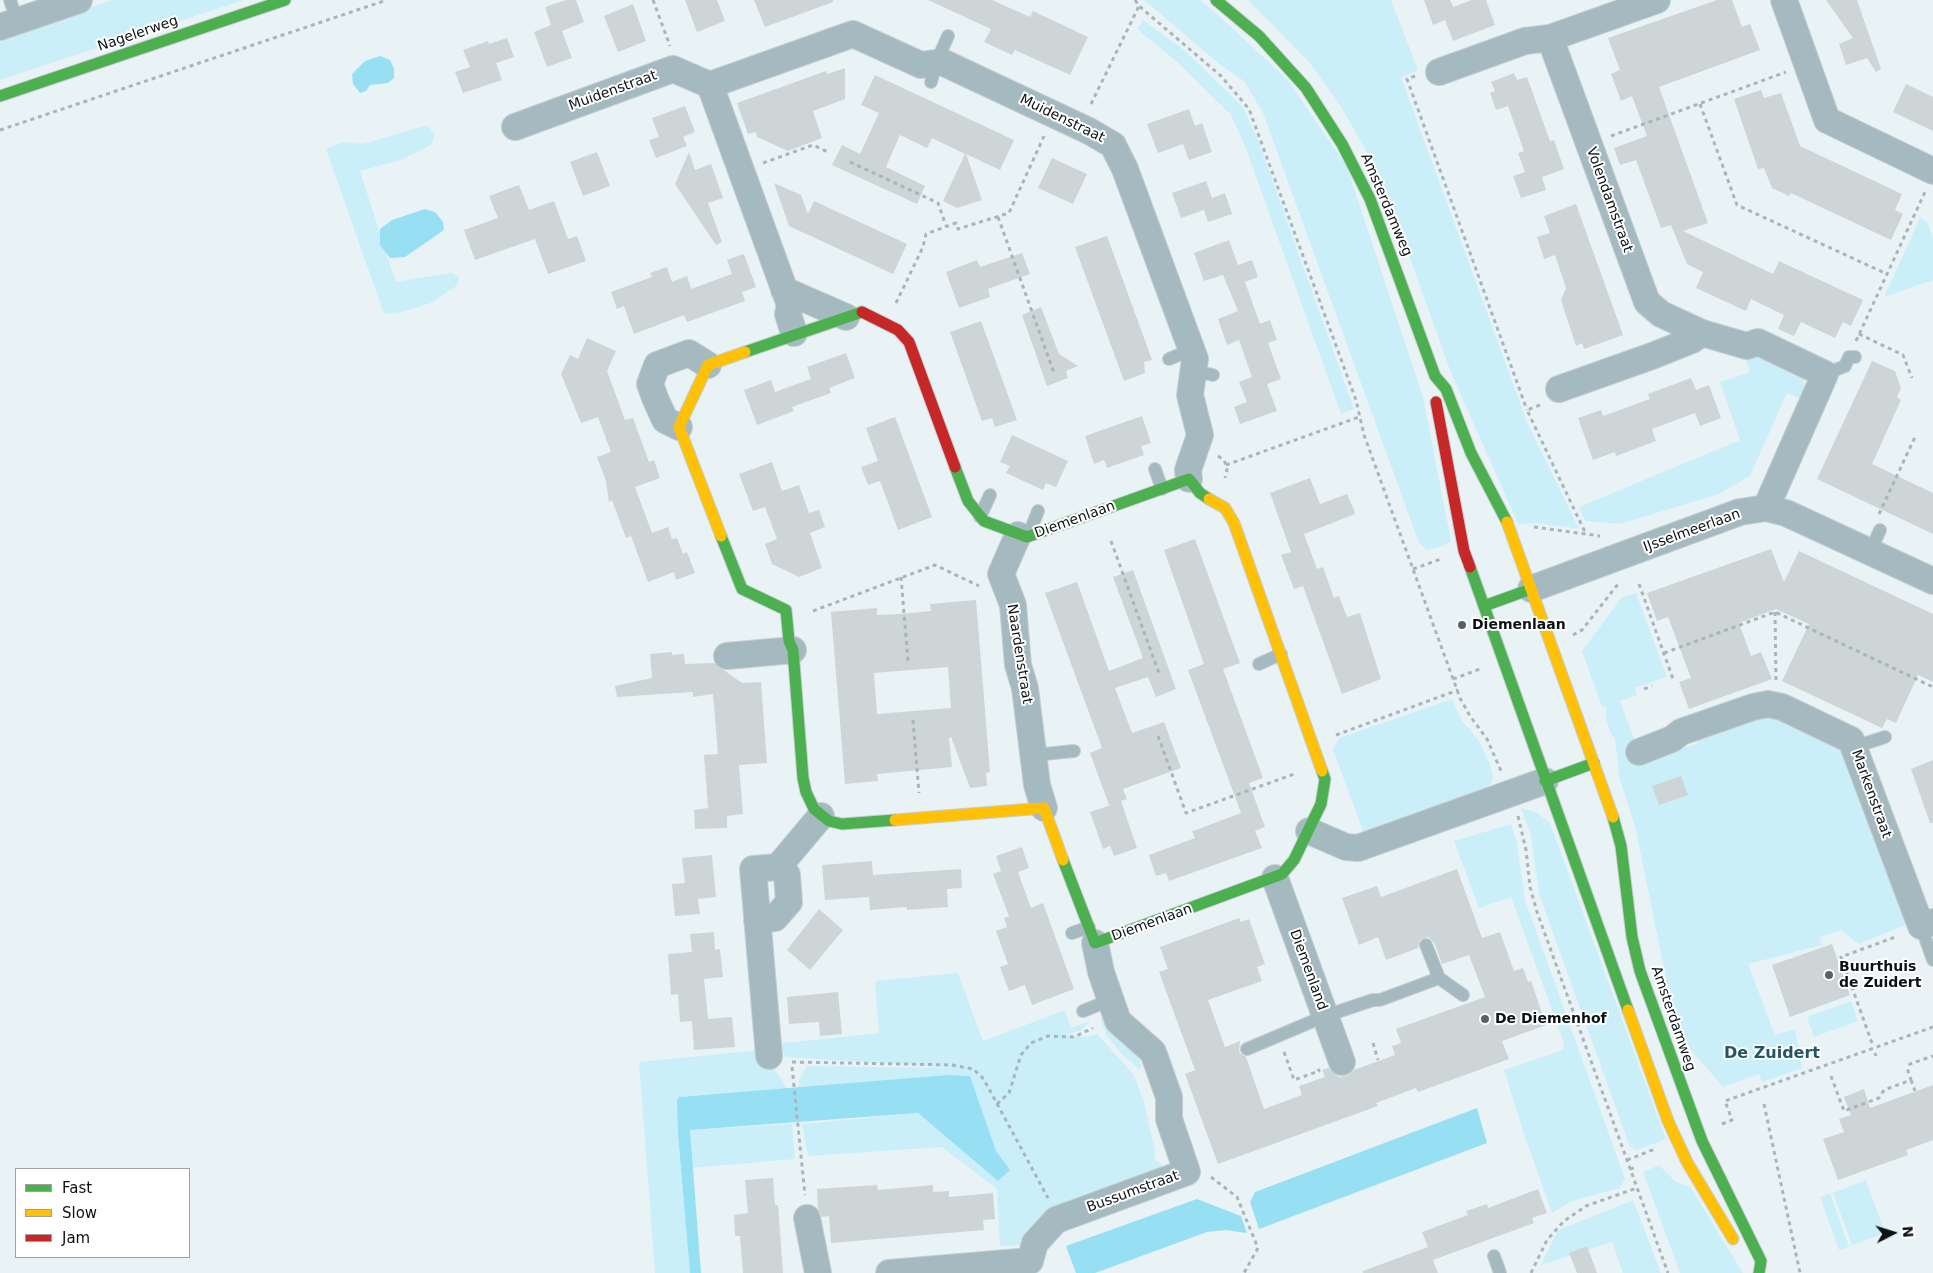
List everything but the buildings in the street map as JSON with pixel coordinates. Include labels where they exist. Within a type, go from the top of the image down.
[{"type":"main road","name":"Nagelerweg","points":[[0,96],[285,0]]},
{"type":"main road","name":"Amsterdamweg","points":[[1216,0],[1259,36],[1286,63],[1324,114],[1342,144],[1361,179],[1382,227],[1435,376],[1446,389],[1470,453],[1507,523],[1608,801],[1621,846],[1632,937],[1640,972],[1707,1153],[1761,1261],[1759,1273],[1748,1266]]},
{"type":"main road","points":[[980,517],[968,501],[909,342],[898,330],[862,312],[794,333],[708,365],[680,427],[742,589],[786,610],[789,641],[793,650],[804,785],[810,804],[821,816],[829,821],[842,824],[1044,808],[1084,937]]},
{"type":"main road","name":"Amsterdamweg","points":[[1435,376],[1433,392],[1460,541],[1668,1121],[1686,1162],[1738,1248]]},
{"type":"main road","name":"Diemenlaan","points":[[980,517],[1023,536],[1189,479],[1197,490],[1221,504],[1228,514],[1283,659],[1325,779],[1321,804],[1294,860],[1275,873],[1084,937]]},
{"type":"main road","points":[[1484,606],[1531,589]]},
{"type":"main road","points":[[1545,781],[1594,763]]},
{"type":"street","points":[[9,16],[79,0]]},
{"type":"street","points":[[1428,74],[1525,41],[1550,38],[1657,0]]},
{"type":"street","points":[[1784,0],[1827,120],[1931,178]]},
{"type":"street","name":"Muidenstraat","points":[[515,127],[672,69],[710,85],[853,34],[934,72],[942,62],[1089,131],[1113,145],[1125,168],[1192,364],[1190,395],[1200,435],[1188,470],[1189,479]]},
{"type":"street","name":"Volendamstraat","points":[[1550,38],[1636,295],[1661,314],[1702,333],[1747,346],[1758,342],[1825,374]]},
{"type":"street","points":[[710,85],[790,305],[788,314],[794,333]]},
{"type":"street","points":[[784,290],[846,317]]},
{"type":"street","points":[[1552,396],[1692,340],[1702,333]]},
{"type":"street","points":[[680,427],[665,420],[655,398],[650,384],[657,365],[689,353],[708,365]]},
{"type":"street","points":[[1766,508],[1825,374]]},
{"type":"street","name":"IJsselmeerlaan","points":[[1531,589],[1740,512],[1766,508],[1875,534],[1933,582]]},
{"type":"street","name":"Naardenstraat","points":[[1023,536],[1001,574],[1013,605],[1018,665],[1026,688],[1037,785],[1044,808]]},
{"type":"street","points":[[727,656],[793,650]]},
{"type":"street","name":"Markenstraat","points":[[1639,752],[1661,736],[1681,732],[1753,707],[1768,704],[1782,707],[1851,740],[1918,928]]},
{"type":"street","points":[[1309,831],[1346,847],[1358,848],[1545,781]]},
{"type":"street","points":[[780,1059],[757,920],[753,869],[778,866],[821,816]]},
{"type":"street","name":"Diemenland","points":[[1275,873],[1325,1016],[1333,1063]]},
{"type":"street","name":"Bussumstraat","points":[[1019,1268],[1035,1244],[1056,1220],[1187,1172],[1169,1119],[1169,1097],[1152,1052],[1118,1021],[1084,937]]},
{"type":"street","points":[[807,1218],[818,1273]]},
{"type":"street","points":[[889,1273],[1019,1268]]},
{"type":"lane","points":[[934,72],[948,36]]},
{"type":"lane","points":[[1825,374],[1845,366],[1852,357]]},
{"type":"lane","points":[[1155,469],[1162,489]]},
{"type":"lane","points":[[980,517],[990,495]]},
{"type":"lane","points":[[1023,536],[1038,511]]},
{"type":"lane","points":[[1259,664],[1283,659],[1297,660]]},
{"type":"lane","points":[[1854,747],[1885,737]]},
{"type":"lane","points":[[1034,755],[1074,751]]},
{"type":"lane","name":"Markenstraat","points":[[1918,928],[1933,960]]},
{"type":"lane","points":[[1426,945],[1439,978],[1463,995]]},
{"type":"lane","points":[[1247,1049],[1325,1016],[1373,1000],[1380,1000],[1439,978]]},
{"type":"lane","points":[[1083,1011],[1110,1000]]},
{"type":"lane","points":[[1494,1256],[1500,1273]]},
{"type":"path","points":[[0,130],[387,0]]},
{"type":"path","points":[[653,0],[673,55]]},
{"type":"path","points":[[1135,0],[1139,6],[1221,76],[1249,109],[1356,400],[1359,416],[1458,690],[1465,708],[1492,748],[1503,777]]},
{"type":"path","points":[[1088,110],[1139,6]]},
{"type":"path","points":[[1130,8],[1135,12]]},
{"type":"path","points":[[1610,137],[1788,71]]},
{"type":"path","points":[[1428,74],[1407,79],[1527,410],[1584,530],[1583,534],[1537,527],[1529,528]]},
{"type":"path","points":[[1700,104],[1737,205],[1887,274]]},
{"type":"path","points":[[894,306],[923,247],[926,234],[956,222],[958,229],[1009,213],[1046,132]]},
{"type":"path","points":[[766,161],[813,145],[828,152]]},
{"type":"path","points":[[850,162],[938,202],[946,226]]},
{"type":"path","points":[[1852,357],[1860,334],[1931,178]]},
{"type":"path","points":[[998,217],[1054,373]]},
{"type":"path","points":[[1860,334],[1903,355],[1912,378]]},
{"type":"path","points":[[1527,410],[1552,396]]},
{"type":"path","points":[[1226,465],[1359,416]]},
{"type":"path","points":[[1875,534],[1915,436]]},
{"type":"path","points":[[1212,453],[1224,460],[1226,465],[1227,470],[1223,482]]},
{"type":"path","points":[[1111,541],[1160,676]]},
{"type":"path","points":[[1413,569],[1442,558]]},
{"type":"path","points":[[813,610],[935,565],[983,588]]},
{"type":"path","points":[[901,577],[908,662]]},
{"type":"path","points":[[1564,638],[1582,630],[1620,581]]},
{"type":"path","points":[[1639,584],[1673,679]]},
{"type":"path","points":[[1664,653],[1775,612],[1933,687]]},
{"type":"path","points":[[1775,612],[1776,686]]},
{"type":"path","points":[[1454,679],[1482,668]]},
{"type":"path","points":[[1644,689],[1652,686]]},
{"type":"path","points":[[1335,735],[1458,690]]},
{"type":"path","points":[[912,720],[919,795]]},
{"type":"path","points":[[1158,736],[1186,813],[1282,779]]},
{"type":"path","points":[[1517,816],[1526,850],[1536,912],[1668,1273]]},
{"type":"path","points":[[1872,1043],[1839,958],[1918,928]]},
{"type":"path","points":[[997,1104],[1009,1092],[1021,1056],[1031,1043],[1048,1036],[1074,1037],[1096,1025]]},
{"type":"path","points":[[1725,1101],[1933,1027]]},
{"type":"path","points":[[1373,1044],[1378,1060]]},
{"type":"path","points":[[1915,1092],[1908,1071],[1910,1064],[1933,1056]]},
{"type":"path","points":[[780,1059],[952,1065],[969,1068],[982,1077],[1050,1202]]},
{"type":"path","points":[[1288,1064],[1294,1080],[1319,1071],[1317,1066],[1333,1063]]},
{"type":"path","points":[[1827,1064],[1829,1070]]},
{"type":"path","points":[[1831,1076],[1844,1111],[1879,1098],[1884,1090],[1911,1080]]},
{"type":"path","points":[[793,1081],[807,1218]]},
{"type":"path","points":[[1764,1104],[1800,1273]]},
{"type":"path","points":[[1627,1160],[1663,1147]]},
{"type":"path","points":[[1630,1169],[1637,1167]]},
{"type":"path","points":[[1207,1175],[1238,1199],[1258,1248],[1244,1273]]},
{"type":"path","points":[[1531,1273],[1541,1245],[1559,1225],[1577,1211],[1636,1188]]},
{"type":"shaded area","points":[[112,0],[244,0],[0,80],[0,38]]},
{"type":"shaded area","points":[[1144,0],[1200,0],[1288,80],[1347,167],[1423,397],[1451,541],[1443,546],[1426,550],[1419,543],[1263,113],[1244,81],[1219,64]]},
{"type":"shaded area","points":[[1248,0],[1391,0],[1418,70],[1401,77],[1527,422],[1579,529],[1537,523],[1518,524],[1450,370],[1381,177],[1340,105],[1309,62]]},
{"type":"shaded area","points":[[1143,20],[1184,50],[1243,107],[1258,140],[1354,409],[1341,414],[1245,146],[1231,115],[1175,60],[1137,29]]},
{"type":"shaded area","points":[[427,125],[435,135],[431,145],[401,160],[360,171],[380,233],[380,245],[386,253],[396,282],[452,273],[459,277],[458,285],[431,303],[402,312],[384,314],[326,149],[343,142],[363,144]]},
{"type":"shaded area","points":[[1920,218],[1927,222],[1933,238],[1933,280],[1884,297]]},
{"type":"shaded area","points":[[1759,351],[1795,369],[1804,380],[1804,400],[1787,393],[1750,476],[1719,494],[1620,524],[1585,521],[1579,507],[1740,440],[1720,382],[1750,372],[1744,355]]},
{"type":"shaded area","points":[[1636,593],[1667,677],[1635,688],[1637,695],[1620,701],[1642,760],[1697,744],[1699,733],[1764,716],[1784,719],[1845,752],[1908,924],[1859,944],[1841,930],[1820,937],[1822,945],[1748,964],[1775,1035],[1795,1029],[1802,1068],[1762,1082],[1759,1074],[1723,1087],[1682,1040],[1674,1018],[1636,830],[1619,776],[1615,738],[1611,734],[1605,716],[1607,715],[1605,706],[1602,707],[1582,651],[1622,597]]},
{"type":"shaded area","points":[[1452,699],[1462,721],[1478,739],[1490,764],[1493,777],[1491,784],[1439,810],[1365,836],[1333,750],[1339,738]]},
{"type":"shaded area","points":[[1521,808],[1536,812],[1550,823],[1666,1139],[1637,1150],[1630,1147],[1539,894],[1531,836]]},
{"type":"shaded area","points":[[1511,824],[1517,843],[1525,900],[1625,1179],[1620,1188],[1572,1201],[1552,1213],[1504,1070],[1563,1050],[1564,1043],[1511,897],[1479,908],[1454,841]]},
{"type":"shaded area","points":[[958,973],[983,1041],[1065,1010],[1071,1028],[1090,1021],[1082,1030],[1066,1035],[1085,1037],[1097,1034],[1134,1075],[1144,1102],[1155,1151],[1154,1160],[1162,1164],[1155,1174],[1022,1245],[1000,1246],[997,1189],[942,1147],[808,1156],[802,1124],[918,1113],[998,1181],[1009,1170],[996,1151],[970,1076],[948,1075],[799,1088],[799,1080],[807,1066],[958,1068],[786,1057],[775,1044],[879,1033],[875,981]]},
{"type":"shaded area","points":[[1851,1001],[1858,1021],[1814,1037],[1807,1017]]},
{"type":"shaded area","points":[[1102,1012],[1111,1029],[1131,1051],[1137,1053],[1142,1068],[1139,1069],[1121,1053],[1107,1036],[1101,1021]]},
{"type":"shaded area","points":[[761,1050],[789,1090],[684,1096],[677,1100],[690,1273],[655,1273],[639,1062]]},
{"type":"shaded area","points":[[792,1124],[795,1159],[692,1168],[690,1130]]},
{"type":"shaded area","points":[[1659,1165],[1675,1181],[1691,1188],[1743,1273],[1680,1273],[1643,1172]]},
{"type":"shaded area","points":[[1866,1180],[1885,1233],[1852,1245],[1833,1193]]},
{"type":"shaded area","points":[[1830,1193],[1849,1247],[1839,1250],[1820,1197]]},
{"type":"shaded area","points":[[1633,1200],[1661,1273],[1623,1273],[1612,1242],[1541,1265],[1558,1230]]},
{"type":"water","points":[[380,56],[390,60],[394,69],[394,78],[388,83],[370,85],[366,91],[360,93],[353,84],[352,74],[365,61]]},
{"type":"water","points":[[425,209],[435,212],[443,222],[444,230],[405,257],[390,258],[380,245],[380,229],[392,220]]},
{"type":"water","points":[[948,1075],[970,1076],[996,1151],[1010,1170],[998,1181],[918,1113],[690,1130],[701,1273],[690,1273],[678,1133],[677,1100],[679,1097]]},
{"type":"water","points":[[1477,1108],[1487,1143],[1259,1229],[1250,1202],[1255,1192]]},
{"type":"water","points":[[1197,1199],[1241,1216],[1247,1233],[1226,1230],[1207,1232],[1095,1273],[1076,1273],[1066,1246]]},
{"type":"traffic: fast","points":[[0,96],[285,0]]},
{"type":"traffic: fast","points":[[1216,0],[1259,36],[1306,88],[1342,144],[1370,199],[1435,376],[1446,389],[1471,453],[1507,522]]},
{"type":"traffic: fast","points":[[745,352],[862,312]]},
{"type":"traffic: fast","points":[[955,467],[968,501],[984,521],[1027,537],[1189,479],[1200,493],[1209,499]]},
{"type":"traffic: fast","points":[[721,536],[742,589],[786,610],[789,641],[793,650],[803,778],[806,792],[814,809],[829,821],[842,824],[895,820]]},
{"type":"traffic: fast","points":[[1470,567],[1628,1010]]},
{"type":"traffic: fast","points":[[1484,606],[1531,589]]},
{"type":"traffic: fast","points":[[1545,781],[1594,763]]},
{"type":"traffic: fast","points":[[1063,860],[1095,943],[1282,874],[1294,860],[1321,804],[1325,779],[1322,771]]},
{"type":"traffic: fast","points":[[1613,817],[1621,846],[1632,937],[1640,971],[1702,1141],[1761,1261],[1759,1273]]},
{"type":"traffic: slow","points":[[721,536],[679,427],[708,365],[745,352]]},
{"type":"traffic: slow","points":[[1209,499],[1225,508],[1234,523],[1322,771]]},
{"type":"traffic: slow","points":[[1507,522],[1613,817]]},
{"type":"traffic: slow","points":[[895,820],[1044,808],[1063,860]]},
{"type":"traffic: slow","points":[[1628,1010],[1668,1121],[1687,1162],[1733,1239]]},
{"type":"traffic: jam","points":[[862,312],[898,330],[909,342],[955,467]]},
{"type":"traffic: jam","points":[[1436,402],[1464,551],[1470,567]]},
{"type":"place","name":"Diemenlaan","points":[[1462,625]]},
{"type":"place","name":"Buurthuis de Zuidert","points":[[1829,975]]},
{"type":"place","name":"De Diemenhof","points":[[1485,1019]]},
{"type":"district","name":"De Zuidert","points":[[1772,1054]]}]
